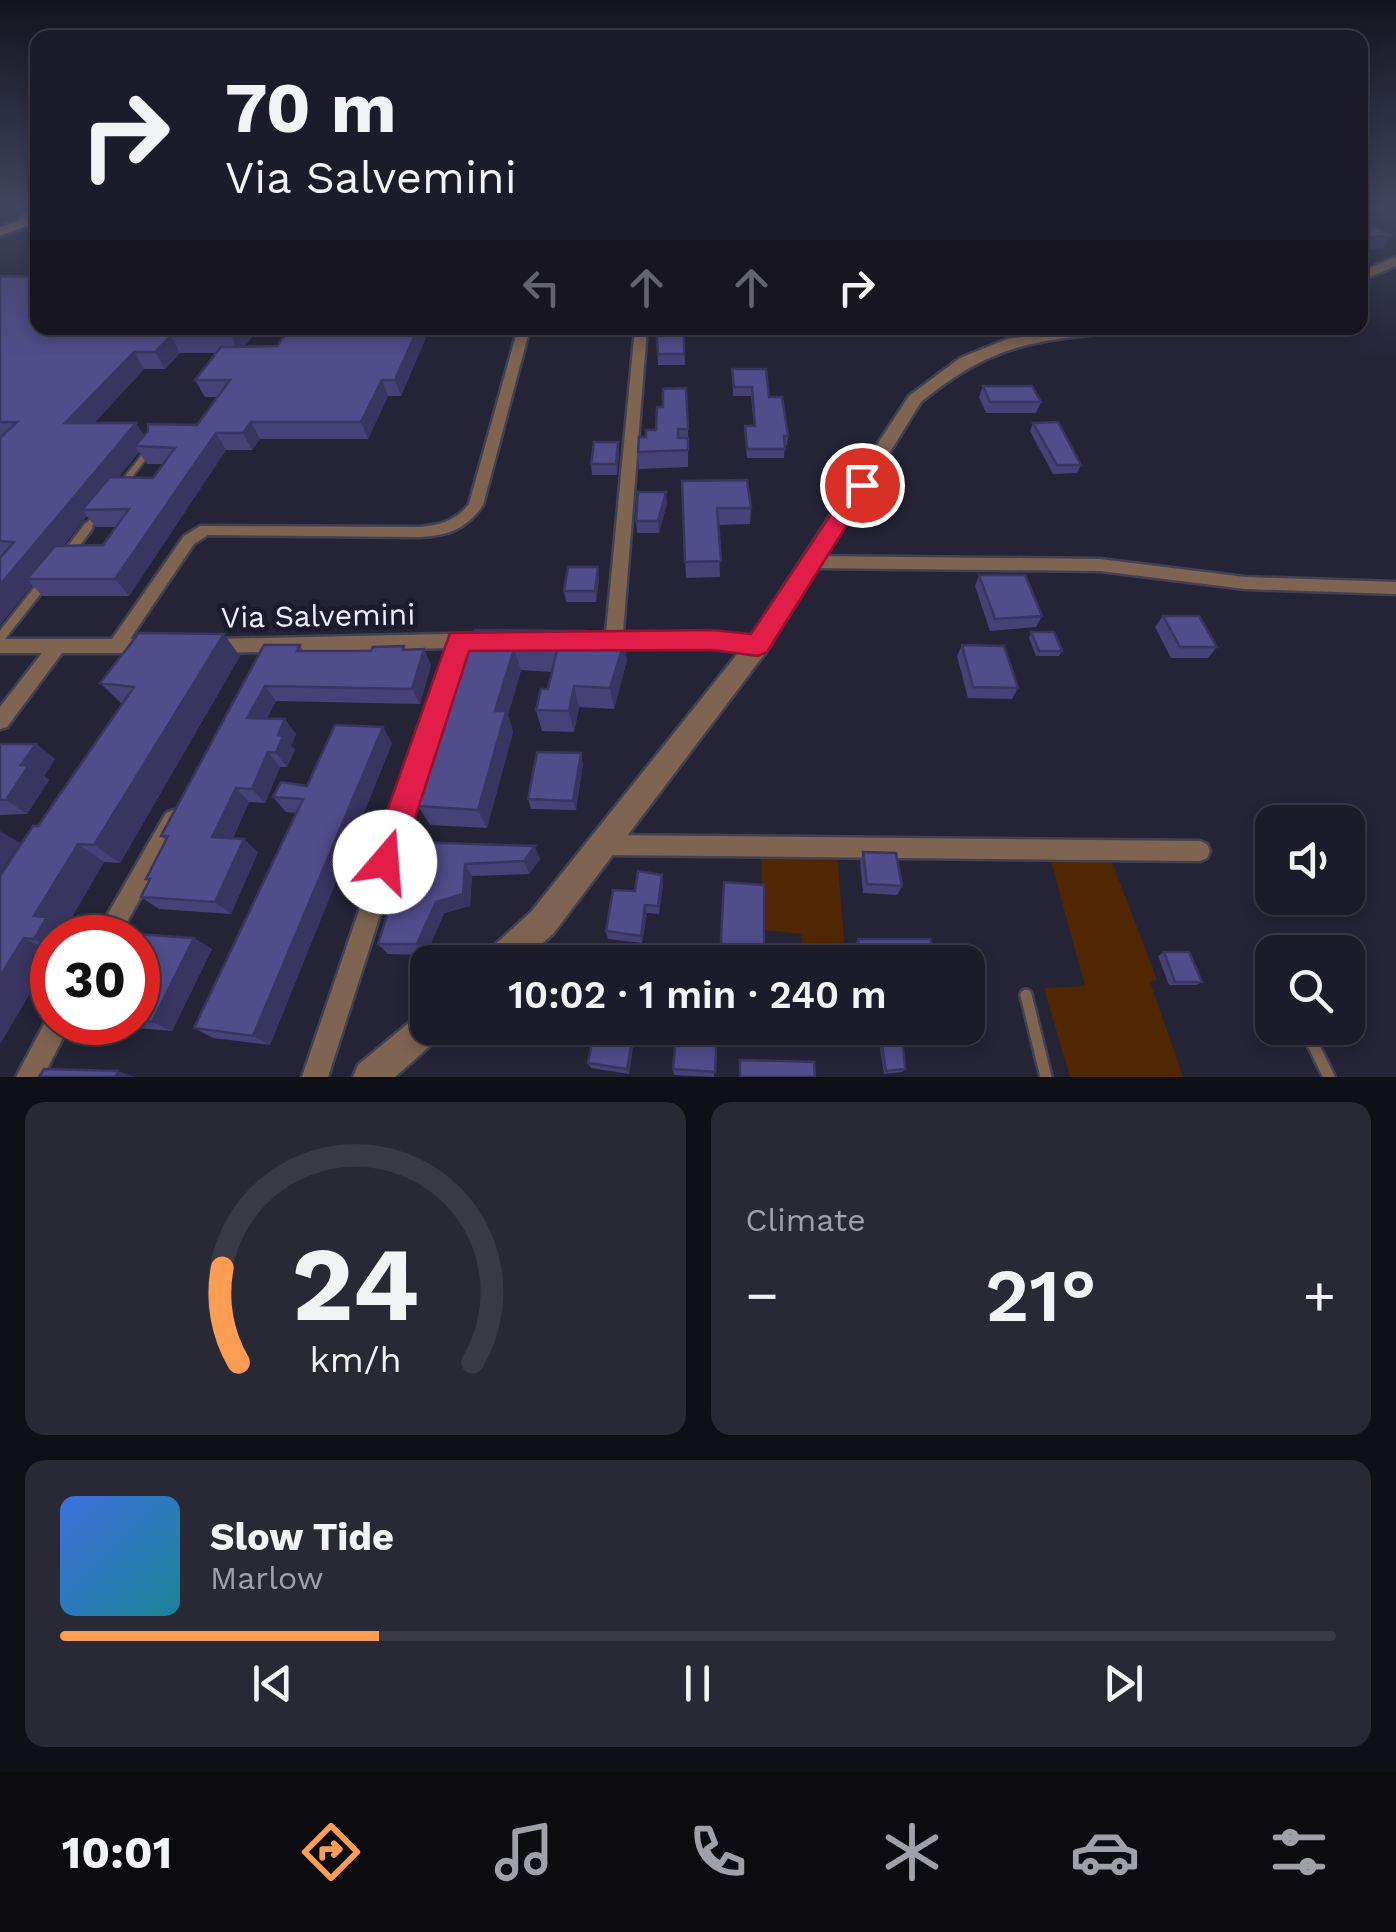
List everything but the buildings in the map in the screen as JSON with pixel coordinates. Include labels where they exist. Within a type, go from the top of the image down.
[{"type":"street","points":[[1368,274],[1396,261]]},
{"type":"street","points":[[117,646],[189,540],[205,530],[419,532],[440,531],[467,518],[476,505],[522,335]]},
{"type":"street","points":[[614,639],[641,335]]},
{"type":"street","points":[[518,945],[542,923],[758,645],[915,399],[949,368],[987,348],[1054,335]]},
{"type":"street","points":[[813,562],[1100,565],[1245,583],[1396,588]]},
{"type":"street","points":[[594,639],[712,640],[758,645]]},
{"type":"street","name":"Via Salvemini","points":[[203,646],[266,653],[517,640]]},
{"type":"street","points":[[315,1077],[460,641]]},
{"type":"street","points":[[0,721],[58,645]]},
{"type":"street","points":[[0,646],[168,646]]},
{"type":"street","points":[[118,915],[182,804]]},
{"type":"street","points":[[603,844],[1200,851]]},
{"type":"street","points":[[370,1077],[410,1043]]},
{"type":"street","points":[[29,1077],[46,1045]]},
{"type":"lane","points":[[118,490],[153,445]]},
{"type":"lane","points":[[59,564],[106,505]]},
{"type":"lane","points":[[0,638],[47,579]]},
{"type":"lane","points":[[1026,995],[1046,1077]]},
{"type":"lane","points":[[1313,1045],[1329,1077]]},
{"type":"shaded area","points":[[761,856],[837,857],[845,945],[802,945],[801,934],[764,930]]},
{"type":"shaded area","points":[[1051,861],[1112,862],[1157,980],[1150,982],[1183,1077],[1070,1077],[1044,988],[1085,986]]},
{"type":"route","points":[[385,862],[460,641],[712,640],[758,645],[862,485]]}]
